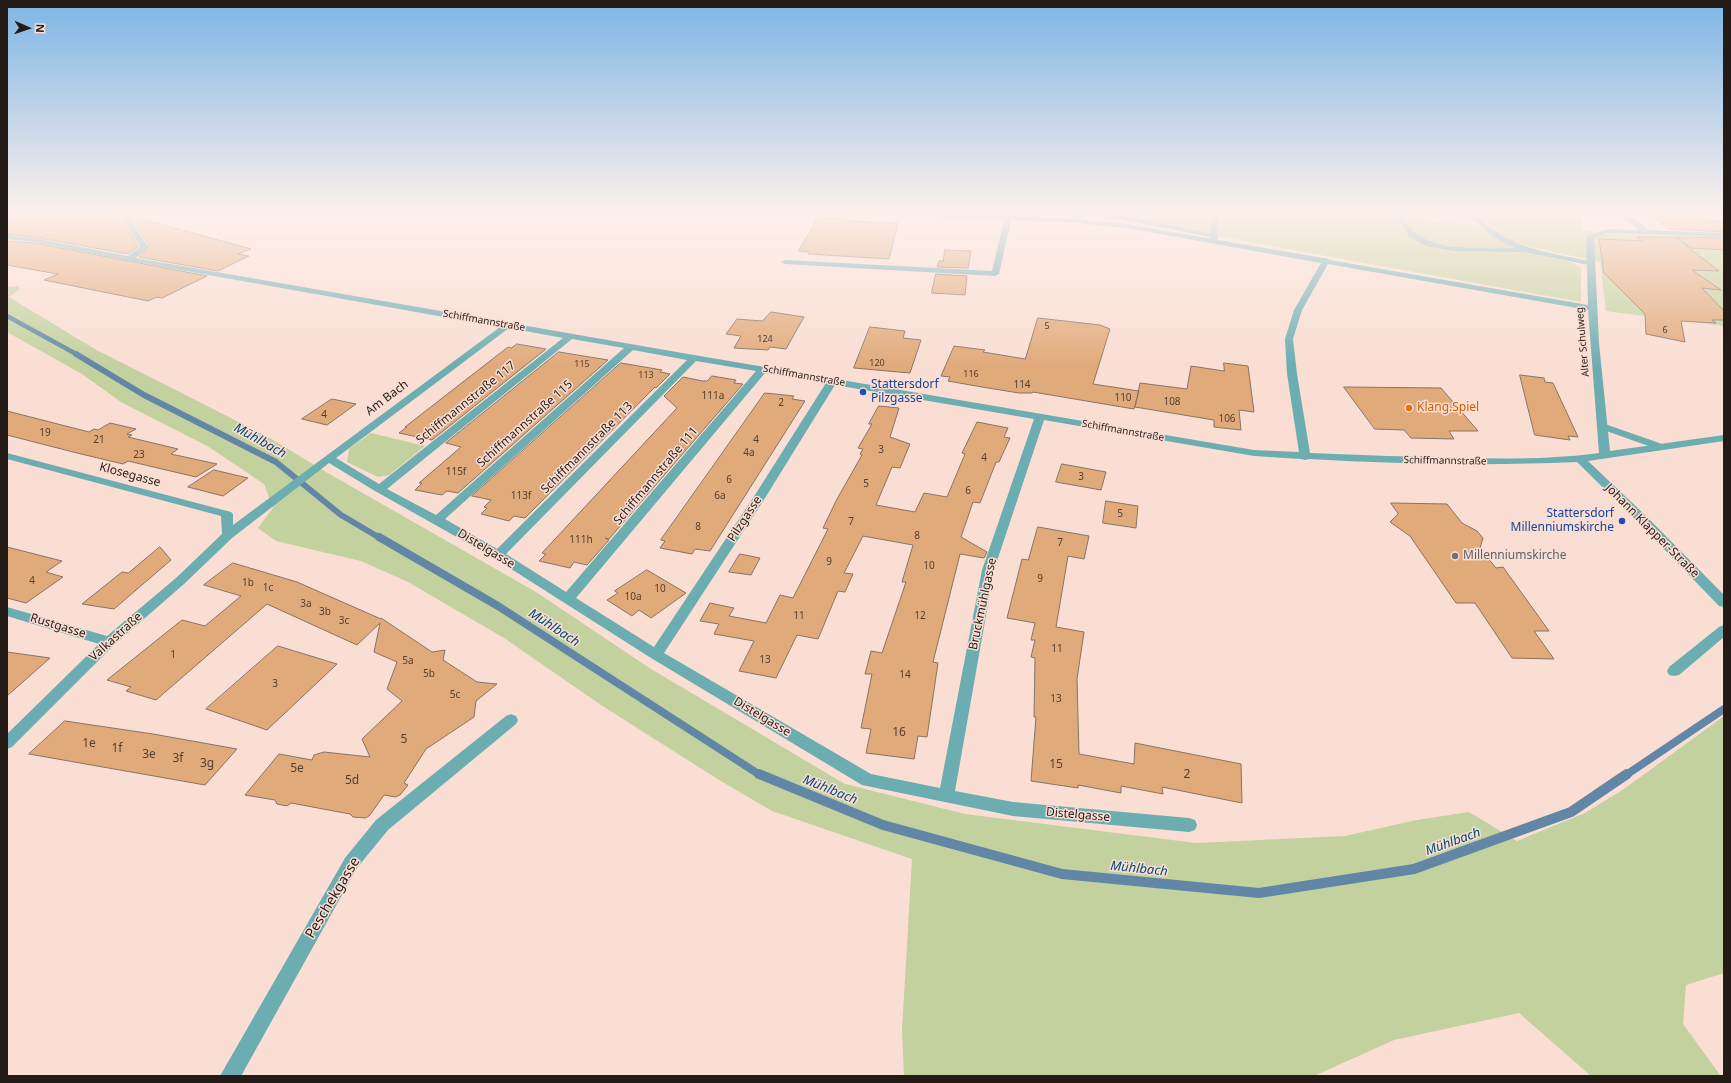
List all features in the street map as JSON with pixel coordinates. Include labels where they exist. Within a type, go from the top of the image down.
[{"type":"street","name":"Schiffmannstraße","points":[[162,265],[832,382],[1254,453],[1304,457],[1506,462],[1580,459],[1605,454],[1724,438]]},
{"type":"street","points":[[829,265],[995,274],[997,265]]},
{"type":"street","points":[[1304,457],[1292,374],[1289,339],[1298,310],[1323,265]]},
{"type":"street","points":[[1351,265],[1591,308]]},
{"type":"street","name":"Alter Schulweg","points":[[1589,265],[1591,274],[1591,308],[1605,454]]},
{"type":"street","name":"Am Bach","points":[[288,489],[508,325]]},
{"type":"street","name":"Schiffmannstraße 117","points":[[378,489],[571,336]]},
{"type":"street","name":"Schiffmannstraße 115","points":[[437,520],[631,347]]},
{"type":"street","name":"Schiffmannstraße 113","points":[[498,555],[694,358]]},
{"type":"street","name":"Schiffmannstraße 111","points":[[568,599],[763,369]]},
{"type":"street","name":"Pilzgasse","points":[[656,654],[759,498],[832,382]]},
{"type":"street","name":"Bruckmühlgasse","points":[[946,796],[988,570],[1040,417]]},
{"type":"street","points":[[1602,426],[1661,447]]},
{"type":"street","name":"Klosegasse","points":[[7,456],[227,514],[228,535]]},
{"type":"street","points":[[329,458],[378,489]]},
{"type":"street","name":"Johann Klapper-Straße","points":[[1580,459],[1642,518],[1724,603]]},
{"type":"street","name":"Valkastraße","points":[[7,743],[109,642],[180,581],[228,535],[288,489]]},
{"type":"street","name":"Distelgasse","points":[[378,489],[437,520],[498,555],[656,654],[868,780],[1013,809],[1189,825]]},
{"type":"street","name":"Rustgasse","points":[[7,611],[109,642]]},
{"type":"street","points":[[1674,671],[1724,630]]},
{"type":"street","name":"Peschekgasse","points":[[230,1076],[351,863],[382,825],[510,720]]},
{"type":"green space","points":[[1373,265],[1575,265],[1581,268],[1581,302]]},
{"type":"green space","points":[[1600,265],[1724,265],[1724,326],[1606,311]]},
{"type":"green space","points":[[18,286],[20,289],[9,297],[93,348],[268,437],[326,472],[536,592],[651,669],[845,784],[965,814],[1196,843],[1345,836],[1417,820],[1469,812],[1517,841],[1585,813],[1624,789],[1724,716],[1724,973],[1686,985],[1683,1024],[1721,1076],[1591,1076],[1519,1013],[1394,1040],[1314,1076],[904,1076],[902,1030],[912,859],[772,811],[719,780],[601,705],[504,638],[408,582],[361,561],[276,541],[258,528],[273,508],[264,484],[209,447],[121,402],[82,374],[7,332],[7,287]]},
{"type":"green space","points":[[371,433],[425,446],[389,475],[378,477],[347,462],[349,449]]},
{"type":"building","points":[[7,265],[147,265],[207,276],[162,298],[157,297],[148,301],[44,280],[58,274]]},
{"type":"building","points":[[182,265],[231,265],[218,271]]},
{"type":"building","points":[[938,265],[969,265],[968,268],[937,267]]},
{"type":"building","points":[[1603,265],[1711,265],[1719,271],[1692,270],[1721,290],[1702,288],[1724,311],[1724,320],[1712,320],[1716,323],[1681,321],[1685,342],[1646,334],[1645,314],[1604,273]]},
{"type":"building","points":[[936,274],[967,276],[965,295],[932,293]]},
{"type":"building","points":[[771,312],[804,317],[786,349],[770,347],[768,350],[734,348],[741,336],[726,334],[737,319],[762,321]]},
{"type":"building","points":[[1038,318],[1100,325],[1110,329],[1093,384],[1139,391],[1134,409],[1033,392],[1019,393],[982,387],[948,381],[950,377],[941,376],[954,346],[985,350],[983,352],[1025,359]]},
{"type":"building","points":[[870,327],[905,331],[903,338],[921,340],[910,373],[854,368]]},
{"type":"building","points":[[517,344],[546,349],[432,440],[399,433],[508,347],[511,348]]},
{"type":"building","points":[[559,352],[608,360],[458,493],[447,491],[442,495],[415,490],[422,483],[419,483],[461,447],[446,443]]},
{"type":"building","points":[[621,363],[662,370],[660,372],[670,374],[656,388],[655,387],[525,518],[514,516],[509,521],[481,514],[487,508],[484,507],[491,500],[472,496]]},
{"type":"building","points":[[1224,363],[1248,366],[1254,412],[1239,410],[1241,430],[1214,427],[1214,420],[1135,407],[1140,383],[1187,389],[1191,366],[1224,371]]},
{"type":"building","points":[[1520,375],[1544,378],[1545,382],[1553,383],[1578,437],[1568,436],[1570,440],[1535,435]]},
{"type":"building","points":[[712,376],[736,380],[734,383],[743,384],[609,539],[605,538],[609,540],[587,565],[574,562],[570,568],[539,561],[546,554],[542,553],[677,408],[664,396],[683,377],[707,381]]},
{"type":"building","name":"Klang.Spiel","points":[[1344,387],[1441,388],[1478,431],[1449,431],[1454,439],[1411,438],[1404,430],[1375,429]]},
{"type":"building","points":[[765,393],[794,396],[792,399],[805,401],[710,551],[695,549],[692,554],[660,548],[665,541],[661,540]]},
{"type":"building","points":[[332,399],[356,404],[327,425],[302,419]]},
{"type":"building","points":[[879,406],[899,408],[890,437],[910,444],[900,468],[892,467],[876,505],[915,512],[924,493],[947,497],[965,454],[962,453],[977,422],[1008,428],[1004,437],[1010,438],[999,462],[996,462],[980,503],[973,502],[961,537],[987,552],[984,558],[960,554],[933,662],[938,663],[927,737],[918,736],[914,759],[866,753],[871,729],[861,728],[872,674],[865,674],[871,651],[882,653],[906,582],[902,582],[913,545],[863,536],[844,573],[853,574],[845,592],[838,591],[818,639],[797,635],[776,678],[739,671],[754,641],[714,634],[719,624],[700,621],[710,603],[734,608],[729,616],[766,623],[780,595],[793,598],[828,529],[823,528],[837,499],[862,455],[860,454],[863,449],[858,448],[872,424],[869,424]]},
{"type":"building","points":[[7,411],[89,432],[94,429],[98,430],[110,423],[136,429],[127,434],[132,435],[128,437],[178,449],[171,454],[217,464],[196,477],[128,461],[123,464],[77,453],[7,435]]},
{"type":"building","points":[[1062,464],[1106,472],[1101,490],[1056,482]]},
{"type":"building","points":[[214,470],[248,478],[223,496],[188,487]]},
{"type":"building","points":[[1106,501],[1138,506],[1136,528],[1103,523]]},
{"type":"building","name":"Millenniumskirche","points":[[1391,503],[1447,504],[1462,523],[1477,531],[1483,538],[1480,548],[1496,568],[1503,567],[1549,631],[1534,631],[1554,659],[1512,658],[1475,603],[1456,603],[1410,536],[1390,522],[1398,514]]},
{"type":"building","points":[[1038,527],[1089,536],[1084,559],[1068,556],[1056,627],[1084,632],[1077,679],[1079,754],[1134,764],[1135,743],[1241,764],[1242,803],[1162,787],[1163,794],[1121,786],[1121,793],[1078,785],[1078,788],[1031,781],[1036,717],[1034,717],[1035,658],[1031,657],[1035,640],[1031,640],[1035,623],[1007,618],[1022,559],[1028,560]]},
{"type":"building","points":[[7,547],[62,561],[46,572],[63,577],[26,603],[7,598]]},
{"type":"building","points":[[160,547],[171,560],[114,609],[82,604],[122,572],[128,573]]},
{"type":"building","points":[[740,554],[760,558],[751,575],[729,572]]},
{"type":"building","points":[[233,563],[297,582],[381,618],[432,652],[445,650],[443,660],[477,682],[497,684],[476,701],[474,717],[426,749],[404,783],[408,785],[400,795],[395,797],[384,795],[370,815],[366,818],[353,817],[350,814],[291,803],[287,806],[277,804],[275,800],[245,795],[279,754],[312,760],[314,755],[324,752],[370,757],[362,739],[402,701],[387,689],[397,662],[374,652],[380,623],[357,645],[267,604],[156,700],[126,691],[131,687],[107,680],[182,620],[205,626],[241,596],[204,585]]},
{"type":"building","points":[[647,570],[686,593],[651,618],[639,610],[632,616],[607,600],[618,593],[615,591]]},
{"type":"building","points":[[278,646],[337,664],[267,730],[206,709]]},
{"type":"building","points":[[7,652],[50,658],[7,696]]},
{"type":"building","points":[[65,721],[153,734],[237,749],[205,785],[29,754]]},
{"type":"waterway","name":"Mühlbach","points":[[7,316],[78,355]]},
{"type":"waterway","name":"Mühlbach","points":[[76,354],[144,395],[276,462],[341,515],[380,538]]},
{"type":"waterway","name":"Mühlbach","points":[[379,537],[498,606],[760,775]]},
{"type":"waterway","name":"Mühlbach","points":[[1626,775],[1724,709]]},
{"type":"waterway","name":"Mühlbach","points":[[759,774],[883,825],[1062,874],[1259,893],[1414,869],[1571,812],[1627,774]]},
{"type":"place","name":"Stattersdorf Pilzgasse","points":[[863,392]]},
{"type":"place","name":"Klang.Spiel","points":[[1409,408]]},
{"type":"place","name":"Stattersdorf Millenniumskirche","points":[[1622,521]]},
{"type":"place","name":"Millenniumskirche","points":[[1455,556]]}]
